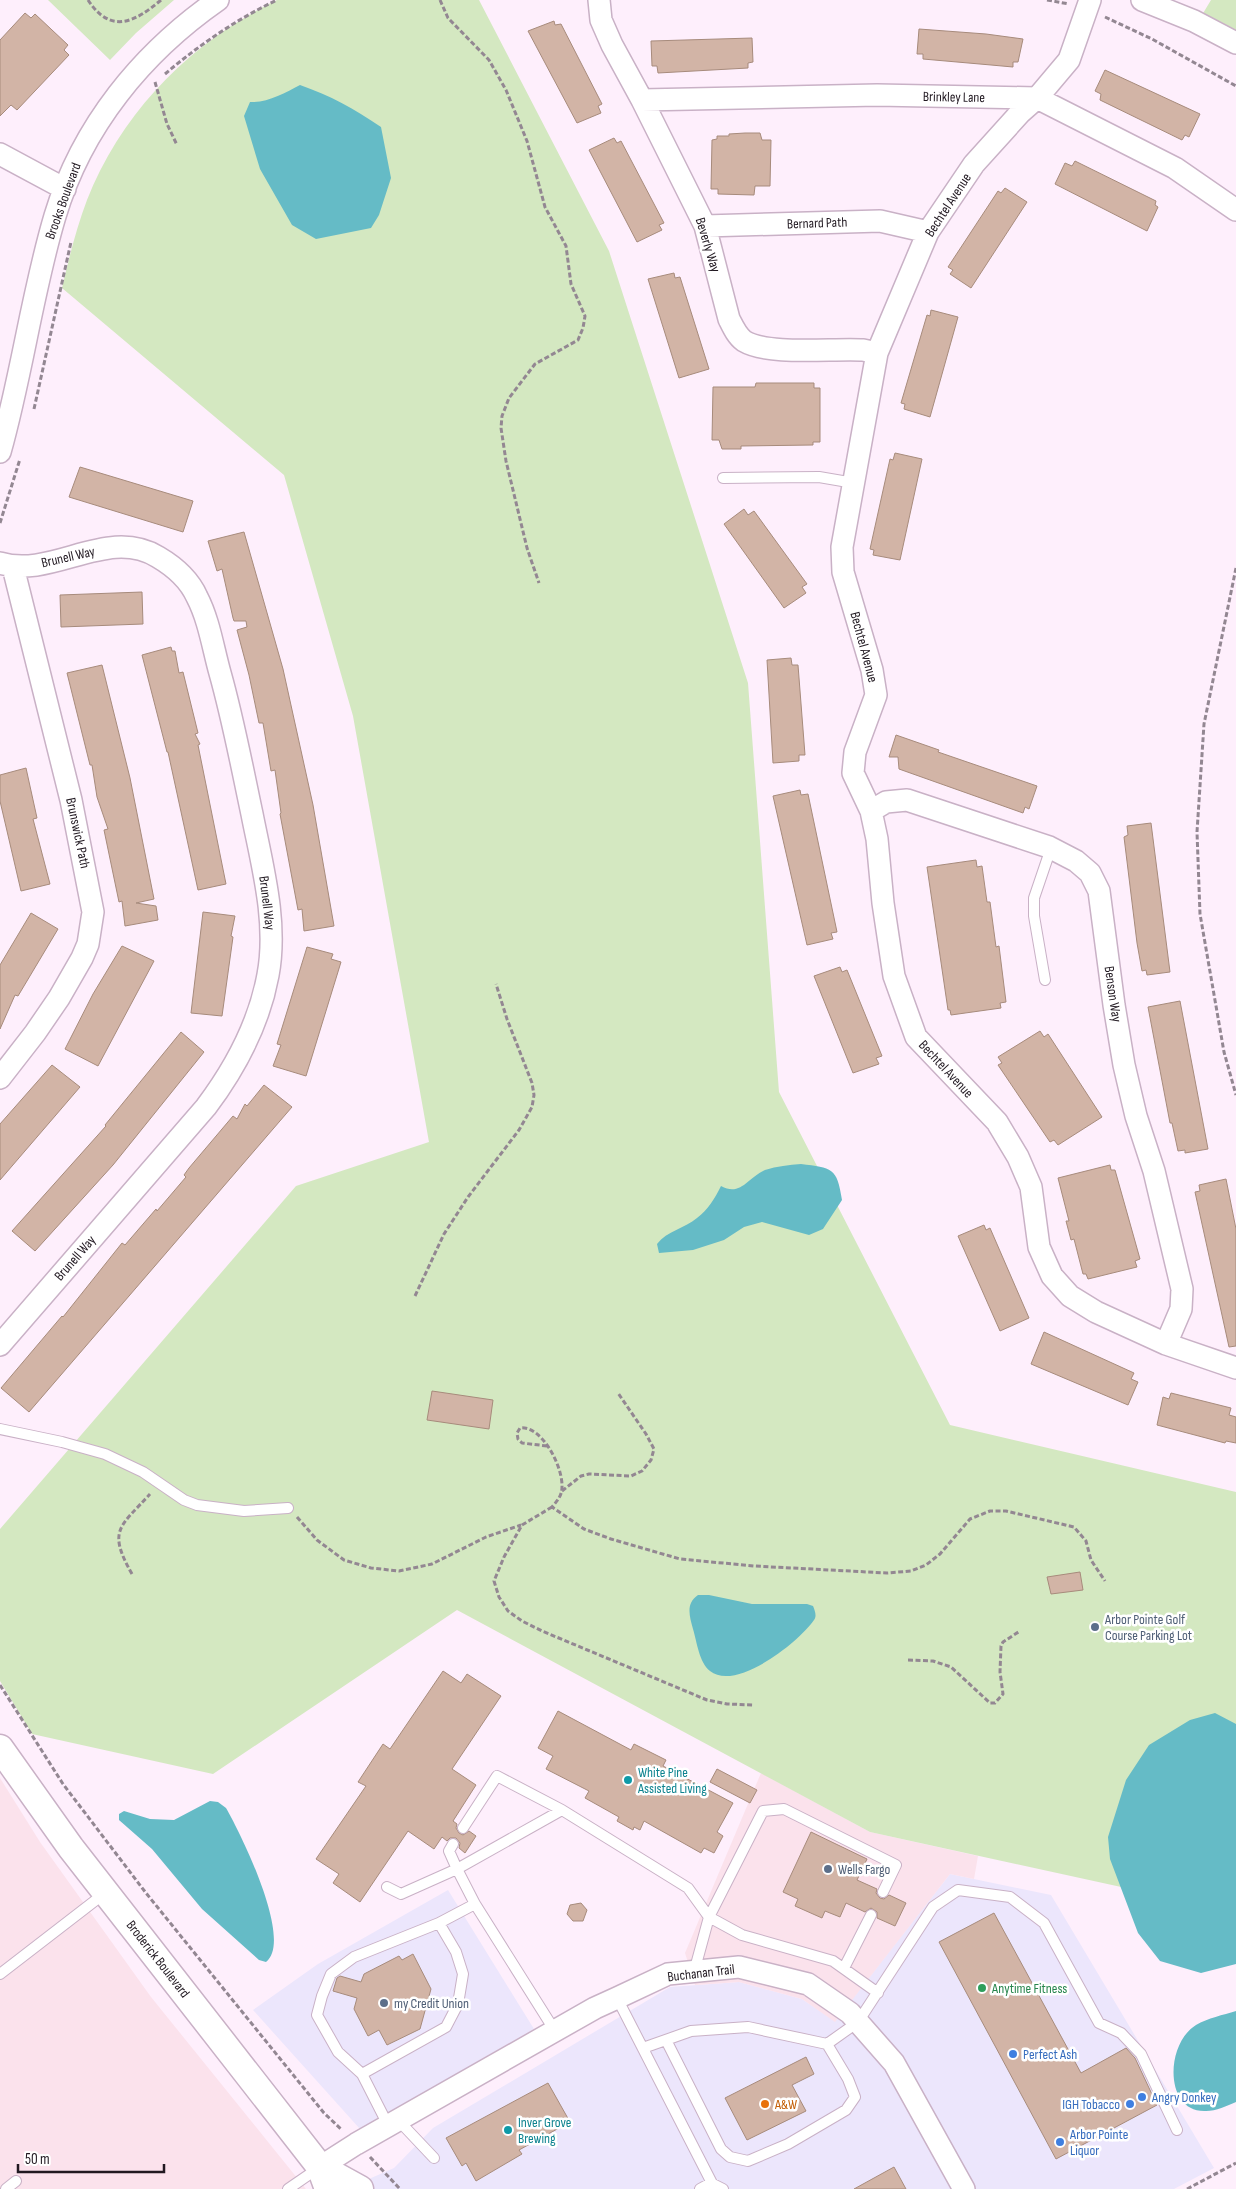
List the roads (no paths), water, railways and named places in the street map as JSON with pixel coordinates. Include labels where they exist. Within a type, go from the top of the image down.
[{"type":"street","name":"Brooks Boulevard","points":[[2,439],[50,235],[65,189],[96,125],[134,75],[178,30],[218,0]]},
{"type":"street","name":"Beverly Way","points":[[599,0],[601,20],[705,226],[729,319],[734,330],[742,340],[757,346],[775,349],[847,349],[877,353]]},
{"type":"street","points":[[1142,0],[1194,21],[1236,43]]},
{"type":"street","name":"Bechtel Avenue","points":[[1089,4],[1068,60],[1037,98],[1020,113],[974,164],[928,232],[877,353],[842,547],[843,572],[872,670],[876,694],[855,752],[853,774],[871,811],[877,839],[882,902],[894,976],[916,1037],[996,1122],[1018,1157],[1031,1187],[1038,1247],[1052,1276],[1070,1296],[1096,1312],[1166,1344],[1236,1368]]},
{"type":"street","name":"Brinkley Lane","points":[[642,100],[877,96],[1037,98],[1175,168],[1236,210]]},
{"type":"street","points":[[0,154],[65,189]]},
{"type":"street","name":"Bernard Path","points":[[705,226],[880,221],[928,232]]},
{"type":"street","name":"Brunell Way","points":[[0,1345],[206,1107],[225,1082],[245,1046],[260,1008],[269,973],[271,938],[270,916],[259,848],[227,699],[203,612],[192,587],[174,568],[156,556],[136,548],[114,546],[41,564],[7,565]]},
{"type":"street","name":"Brunswick Path","points":[[0,1078],[59,998],[82,958],[88,944],[93,912],[71,800],[7,565]]},
{"type":"street","name":"Benson Way","points":[[871,811],[886,802],[907,800],[1051,848],[1076,861],[1090,873],[1099,891],[1114,1006],[1124,1065],[1136,1116],[1154,1171],[1182,1289],[1181,1309],[1166,1344]]},
{"type":"street","name":"Broderick Boulevard","points":[[0,1748],[71,1848],[324,2178],[360,2189]]},
{"type":"street","name":"Buchanan Trail","points":[[324,2178],[356,2144],[554,2031],[617,1998],[668,1974],[739,1967],[808,1984],[850,2013],[894,2063],[964,2189]]},
{"type":"lane","points":[[723,478],[819,477],[854,482]]},
{"type":"lane","points":[[1045,980],[1034,916],[1034,898],[1051,848]]},
{"type":"lane","points":[[0,1429],[62,1442],[105,1454],[143,1472],[184,1500],[218,1509],[244,1511],[288,1508]]},
{"type":"lane","points":[[463,1828],[497,1776],[562,1810],[688,1888],[708,1917],[742,1935],[833,1960],[878,1993]]},
{"type":"lane","points":[[694,1972],[708,1917],[763,1811],[784,1809],[896,1865],[883,1892]]},
{"type":"lane","points":[[386,1887],[401,1894],[457,1868],[562,1810]]},
{"type":"lane","points":[[453,1844],[449,1851],[475,1904],[554,2031]]},
{"type":"lane","points":[[827,2044],[858,2022],[933,1907],[958,1890],[1010,1897],[1044,1923],[1099,2023],[1121,2033],[1142,2054],[1177,2130]]},
{"type":"lane","points":[[0,1974],[106,1892]]},
{"type":"lane","points":[[434,2158],[394,2124],[362,2074],[338,2052],[317,2015],[330,1974],[354,1957],[439,1923],[475,1904]]},
{"type":"lane","points":[[844,1968],[871,1915]]},
{"type":"lane","points":[[362,2074],[446,2027],[458,2004],[463,1974],[456,1952],[439,1923]]},
{"type":"lane","points":[[617,1998],[713,2186]]},
{"type":"lane","points":[[644,2048],[666,2040],[691,2031],[748,2027],[827,2044],[848,2079],[855,2096],[846,2110],[788,2144],[748,2162],[730,2158],[721,2149],[666,2040]]},
{"type":"lane","points":[[288,2189],[324,2178]]},
{"type":"lane","points":[[6,2189],[16,2181]]},
{"type":"lane","points":[[700,2189],[713,2186],[723,2189]]},
{"type":"water","points":[[300,85],[342,103],[381,127],[391,178],[379,215],[371,228],[316,239],[292,225],[260,169],[244,116],[250,102],[269,99]]},
{"type":"water","points":[[801,1164],[826,1168],[835,1175],[838,1181],[842,1200],[823,1229],[809,1235],[762,1222],[744,1227],[724,1240],[693,1250],[659,1253],[657,1244],[701,1215],[711,1204],[721,1186],[728,1189],[739,1188],[765,1170]]},
{"type":"water","points":[[698,1595],[709,1595],[752,1604],[807,1604],[813,1606],[815,1617],[795,1640],[766,1662],[735,1675],[721,1676],[706,1667],[699,1652],[689,1610],[694,1598]]},
{"type":"water","points":[[1215,1713],[1236,1724],[1236,1964],[1201,1973],[1160,1961],[1138,1933],[1110,1859],[1108,1837],[1126,1780],[1149,1745],[1190,1720]]},
{"type":"water","points":[[210,1801],[218,1802],[226,1808],[242,1839],[262,1886],[274,1932],[273,1950],[266,1962],[259,1960],[202,1909],[152,1849],[119,1820],[119,1814],[124,1811],[150,1819],[174,1820]]},
{"type":"water","points":[[1236,2011],[1236,2102],[1210,2111],[1192,2109],[1182,2101],[1176,2090],[1174,2061],[1179,2047],[1186,2034],[1196,2025]]},
{"type":"place","name":"Arbor Pointe Golf Course Parking Lot","points":[[1095,1627]]},
{"type":"place","name":"White Pine Assisted Living","points":[[628,1780]]},
{"type":"place","name":"Wells Fargo","points":[[828,1869]]},
{"type":"place","name":"Anytime Fitness","points":[[982,1988]]},
{"type":"place","name":"my Credit Union","points":[[384,2003]]},
{"type":"place","name":"Perfect Ash","points":[[1013,2054]]},
{"type":"place","name":"Angry Donkey","points":[[1142,2097]]},
{"type":"place","name":"A&W","points":[[765,2104]]},
{"type":"place","name":"IGH Tobacco","points":[[1130,2104]]},
{"type":"place","name":"Inver Grove Brewing","points":[[508,2130]]},
{"type":"place","name":"Arbor Pointe Liquor","points":[[1060,2142]]}]
